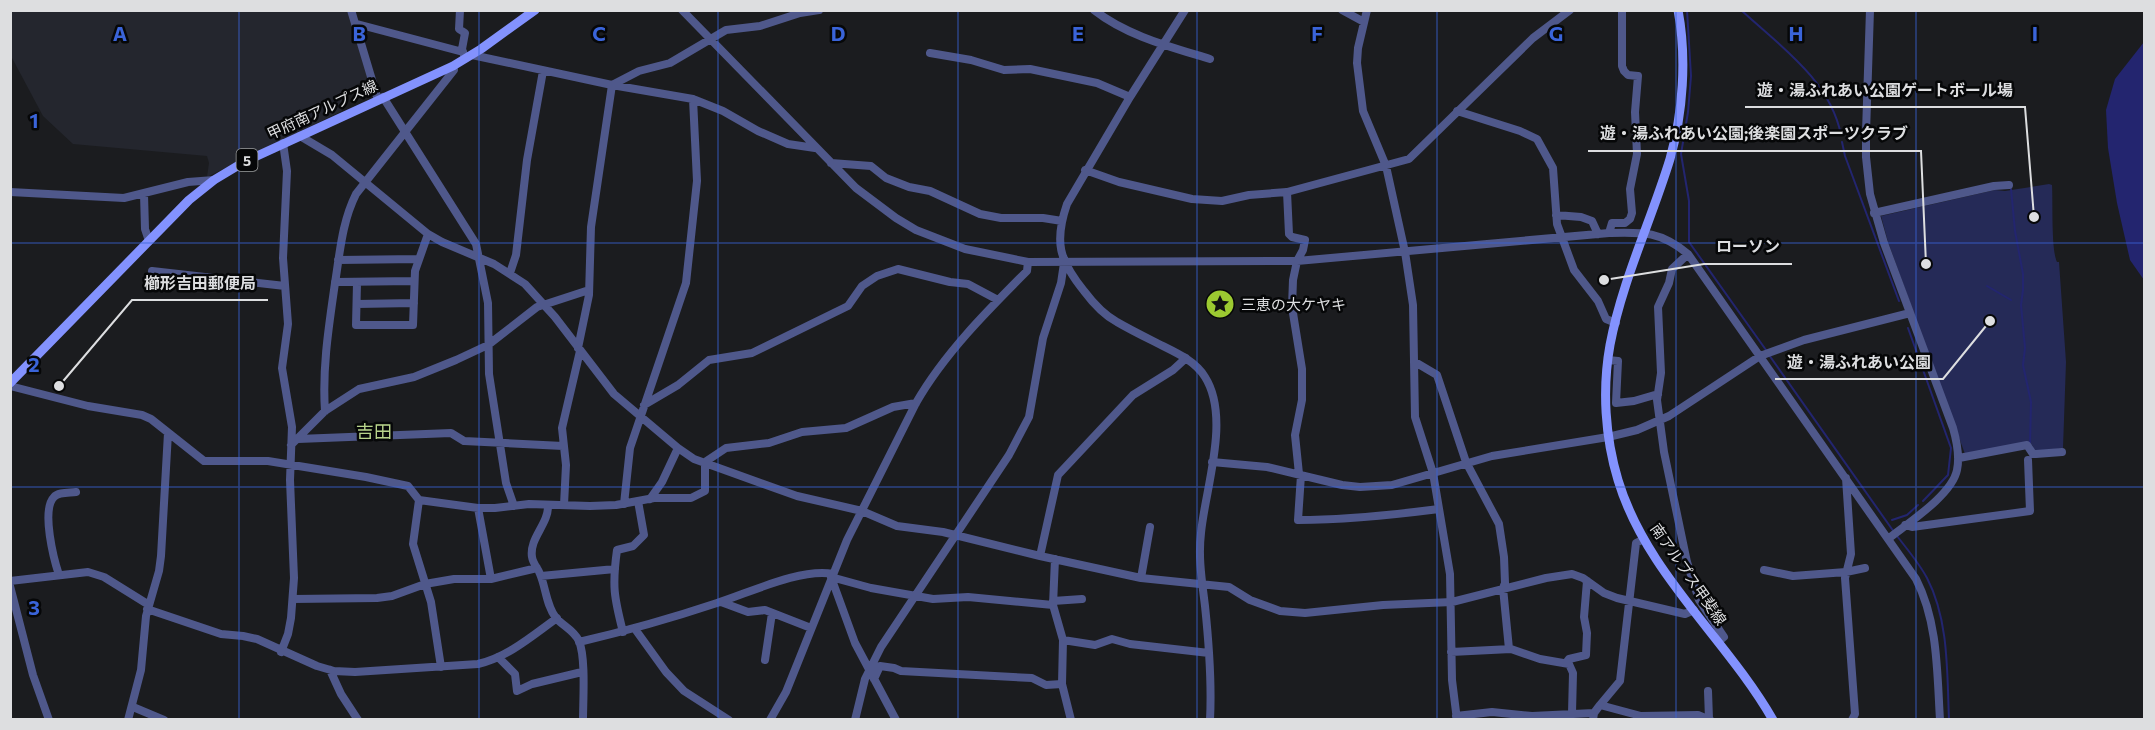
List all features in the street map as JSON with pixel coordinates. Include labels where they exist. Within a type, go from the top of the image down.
[{"type":"main road","name":"甲府南アルプス線","points":[[10,385],[189,200],[214,180],[283,143],[453,66],[535,10]]},
{"type":"main road","name":"南アルプス甲斐線","points":[[1678,10],[1682,69],[1681,99],[1676,131],[1670,159],[1644,232],[1616,323],[1608,360],[1606,390],[1608,437],[1618,481],[1629,511],[1652,553],[1753,687],[1773,720]]},
{"type":"street","points":[[351,10],[381,98],[405,131],[476,244],[487,292],[489,374],[499,443],[506,483],[514,506]]},
{"type":"street","points":[[460,10],[459,29],[465,33],[467,55]]},
{"type":"street","points":[[682,10],[815,148],[875,203],[916,230],[965,249],[1028,262],[1297,261],[1609,233],[1644,232],[1667,239],[1688,254],[1845,476],[1924,593],[1935,646],[1940,720]]},
{"type":"street","points":[[612,85],[639,71],[670,63],[726,30],[760,26],[800,13],[819,10]]},
{"type":"street","points":[[1094,10],[1110,22],[1164,44],[1210,59]]},
{"type":"street","points":[[855,720],[857,704],[869,670],[881,647],[1010,455],[1029,417],[1043,338],[1062,283],[1064,263],[1061,250],[1062,221],[1068,204],[1085,170],[1185,10]]},
{"type":"street","points":[[1342,10],[1364,22]]},
{"type":"street","points":[[1367,10],[1357,63],[1363,111],[1386,166],[1405,252],[1413,305],[1415,417],[1433,473],[1450,574],[1452,680],[1456,718],[1492,712],[1532,716],[1572,713],[1593,716],[1620,681],[1636,543],[1644,539]]},
{"type":"street","points":[[1085,170],[1119,182],[1205,201],[1222,201],[1250,195],[1287,192],[1409,159],[1533,38],[1570,10]]},
{"type":"street","points":[[1609,233],[1612,223],[1625,223],[1630,219],[1632,213],[1630,189],[1637,154],[1635,112],[1638,76],[1623,72],[1622,10]]},
{"type":"street","points":[[1870,10],[1866,157],[1874,213],[1953,428],[1959,458],[1957,472],[1943,493],[1888,539]]},
{"type":"street","points":[[357,24],[467,55],[693,99],[723,111],[758,131],[788,144],[815,148]]},
{"type":"street","points":[[930,52],[971,60],[1004,70],[1030,69],[1097,83],[1130,97]]},
{"type":"street","points":[[325,411],[326,343],[342,233],[350,207],[365,182],[454,70],[453,66]]},
{"type":"street","points":[[510,273],[516,255],[527,160],[543,71]]},
{"type":"street","points":[[564,505],[566,465],[562,436],[564,417],[589,290],[591,227],[612,85]]},
{"type":"street","points":[[624,504],[630,448],[686,283],[698,181],[693,99]]},
{"type":"street","points":[[1457,111],[1520,131],[1537,139],[1552,168],[1557,225],[1574,270],[1598,301],[1606,319],[1616,323]]},
{"type":"street","points":[[300,136],[332,155],[428,234],[510,273],[544,303],[614,394],[678,448],[694,459],[797,496],[862,511],[897,526],[929,529],[1141,578],[1229,587],[1250,600],[1281,611],[1305,613],[1383,605],[1452,602],[1503,588],[1572,574],[1604,593],[1629,602],[1685,614],[1694,610]]},
{"type":"street","points":[[281,652],[288,634],[295,559],[291,465],[292,427],[282,368],[288,324],[283,258],[287,171],[283,143]]},
{"type":"street","points":[[831,163],[871,166],[886,178],[909,187],[930,191],[980,214],[1001,218],[1042,218],[1062,221]]},
{"type":"street","points":[[11,189],[124,198],[188,182],[214,180]]},
{"type":"street","points":[[1874,213],[1994,186],[2009,185]]},
{"type":"street","points":[[1287,192],[1289,234],[1305,240],[1293,280],[1292,307],[1302,369],[1302,400],[1295,435],[1300,475],[1298,520],[1326,520],[1439,509]]},
{"type":"street","points":[[144,194],[145,229],[149,241]]},
{"type":"street","points":[[1556,215],[1581,217],[1592,221],[1598,234]]},
{"type":"street","points":[[357,283],[356,325],[413,325],[415,271],[428,234]]},
{"type":"street","points":[[1688,254],[1672,269],[1658,307],[1661,373],[1657,400],[1659,421],[1687,562],[1699,600],[1724,637],[1718,642]]},
{"type":"street","points":[[338,260],[419,259]]},
{"type":"street","points":[[770,720],[786,692],[832,575],[916,403],[927,384],[998,300],[1027,271],[1028,262]]},
{"type":"street","points":[[1064,263],[1086,295],[1116,322],[1186,358],[1198,368],[1206,378],[1214,397],[1216,423],[1201,534],[1200,569],[1209,653],[1210,720]]},
{"type":"street","points":[[644,405],[678,385],[709,360],[752,353],[848,306],[862,286],[889,270],[898,269],[950,282],[968,284],[998,300]]},
{"type":"street","points":[[152,271],[285,286]]},
{"type":"street","points":[[335,282],[414,281]]},
{"type":"street","points":[[291,445],[325,411],[359,389],[414,377],[488,345],[544,303],[589,290]]},
{"type":"street","points":[[357,304],[414,303]]},
{"type":"street","points":[[1212,462],[1268,467],[1360,487],[1392,485],[1492,456],[1637,430],[1659,421],[1761,356],[1804,340],[1910,313]]},
{"type":"street","points":[[1040,556],[1058,475],[1133,395],[1173,370],[1186,358]]},
{"type":"street","points":[[1608,360],[1618,361],[1616,404],[1658,393]]},
{"type":"street","points":[[1415,362],[1437,375],[1466,462],[1498,524],[1504,557],[1505,584],[1503,588],[1509,649]]},
{"type":"street","points":[[10,385],[88,406],[142,415],[151,419],[204,461],[268,461],[366,477],[408,486],[419,500],[478,508],[590,506],[624,504],[650,499],[691,498],[705,491],[705,462]]},
{"type":"street","points":[[705,462],[726,448],[769,443],[802,432],[846,428],[882,411],[916,403]]},
{"type":"street","points":[[128,720],[141,670],[148,607],[159,571],[168,433]]},
{"type":"street","points":[[298,439],[451,433],[464,441],[563,446]]},
{"type":"street","points":[[1959,458],[2027,445],[2032,454],[2062,452]]},
{"type":"street","points":[[650,499],[662,482],[678,448]]},
{"type":"street","points":[[1905,525],[1912,527],[2031,511],[2028,460]]},
{"type":"street","points":[[1845,476],[1851,554],[1846,572],[1855,714],[1852,720]]},
{"type":"street","points":[[59,576],[50,538],[52,498],[56,495],[76,492]]},
{"type":"street","points":[[419,500],[413,544],[431,602],[441,667]]},
{"type":"street","points":[[623,632],[613,588],[617,550],[633,546],[644,535],[638,501]]},
{"type":"street","points":[[548,505],[546,519],[532,551],[532,557],[541,576],[551,609],[557,618],[574,633],[579,642],[583,720]]},
{"type":"street","points":[[478,508],[491,579]]},
{"type":"street","points":[[1141,578],[1150,526]]},
{"type":"street","points":[[1055,559],[1053,603],[1063,640],[1062,684],[1071,720]]},
{"type":"street","points":[[293,599],[377,598],[392,596],[425,584],[454,579],[491,579],[537,568]]},
{"type":"street","points":[[1764,570],[1793,576],[1846,572],[1865,568]]},
{"type":"street","points":[[541,576],[615,569]]},
{"type":"street","points":[[579,642],[635,629],[722,602],[776,582],[821,572],[871,588],[933,599],[968,597],[1053,603],[1082,598]]},
{"type":"street","points":[[10,581],[96,574],[148,607],[221,634],[257,639],[281,652],[330,670],[355,672],[478,664],[498,657],[519,645],[557,618]]},
{"type":"street","points":[[832,575],[855,643],[896,720]]},
{"type":"street","points":[[1566,663],[1569,659],[1586,655],[1587,633],[1584,617],[1587,581]]},
{"type":"street","points":[[10,586],[33,675],[49,720]]},
{"type":"street","points":[[722,602],[748,612],[765,610],[811,628]]},
{"type":"street","points":[[765,660],[772,613]]},
{"type":"street","points":[[635,629],[666,672],[684,691],[729,720]]},
{"type":"street","points":[[1063,640],[1095,645],[1112,639],[1130,644],[1209,653]]},
{"type":"street","points":[[1451,652],[1509,649],[1540,659],[1566,663],[1572,668],[1573,674],[1572,713]]},
{"type":"street","points":[[498,657],[515,674],[517,691],[532,684],[582,672]]},
{"type":"street","points":[[874,679],[880,666],[901,671],[1032,678],[1046,685],[1062,684]]},
{"type":"street","points":[[330,670],[357,720]]},
{"type":"street","points":[[1600,705],[1641,716],[1698,715],[1710,719],[1708,691]]},
{"type":"street","points":[[133,707],[164,720]]},
{"type":"shaded area","points":[[10,11],[347,11],[370,77],[348,90],[342,111],[207,177],[209,163],[207,156],[73,144],[43,116],[11,56]]},
{"type":"shaded area","points":[[2144,42],[2144,280],[2130,260],[2117,203],[2108,148],[2106,110],[2115,79]]},
{"type":"shaded area","points":[[2052,185],[2054,247],[2057,262],[2059,262],[2066,362],[2063,448],[2034,452],[2032,445],[1965,454],[1888,242],[1881,216],[1995,190],[2005,191]]},
{"type":"waterway","points":[[1687,10],[1691,76],[1681,154],[1689,201],[1689,242],[1766,350]]},
{"type":"waterway","points":[[1741,10],[1802,65],[1815,81],[1835,115],[1841,135]]},
{"type":"waterway","points":[[1842,142],[1845,156],[1899,301]]},
{"type":"waterway","points":[[2011,189],[2015,231],[2023,274],[2021,305],[2025,348],[2023,365],[2031,402],[2030,443]]},
{"type":"waterway","points":[[1987,286],[2011,300]]},
{"type":"waterway","points":[[1908,328],[1951,448],[1948,475],[1923,501]]},
{"type":"waterway","points":[[1769,355],[1894,532]]},
{"type":"waterway","points":[[1892,520],[1907,515],[1918,505]]},
{"type":"waterway","points":[[1897,536],[1927,578],[1939,611],[1946,647],[1949,720]]},
{"type":"place","name":"遊・湯ふれあい公園ゲートボール場","points":[[2034,217]]},
{"type":"place","name":"遊・湯ふれあい公園;後楽園スポーツクラブ","points":[[1926,264]]},
{"type":"place","name":"ローソン","points":[[1604,280]]},
{"type":"place","name":"三恵の大ケヤキ","points":[[1220,304]]},
{"type":"place","name":"遊・湯ふれあい公園","points":[[1990,321]]},
{"type":"place","name":"櫛形吉田郵便局","points":[[59,386]]},
{"type":"district","name":"吉田","points":[[374,431]]}]
